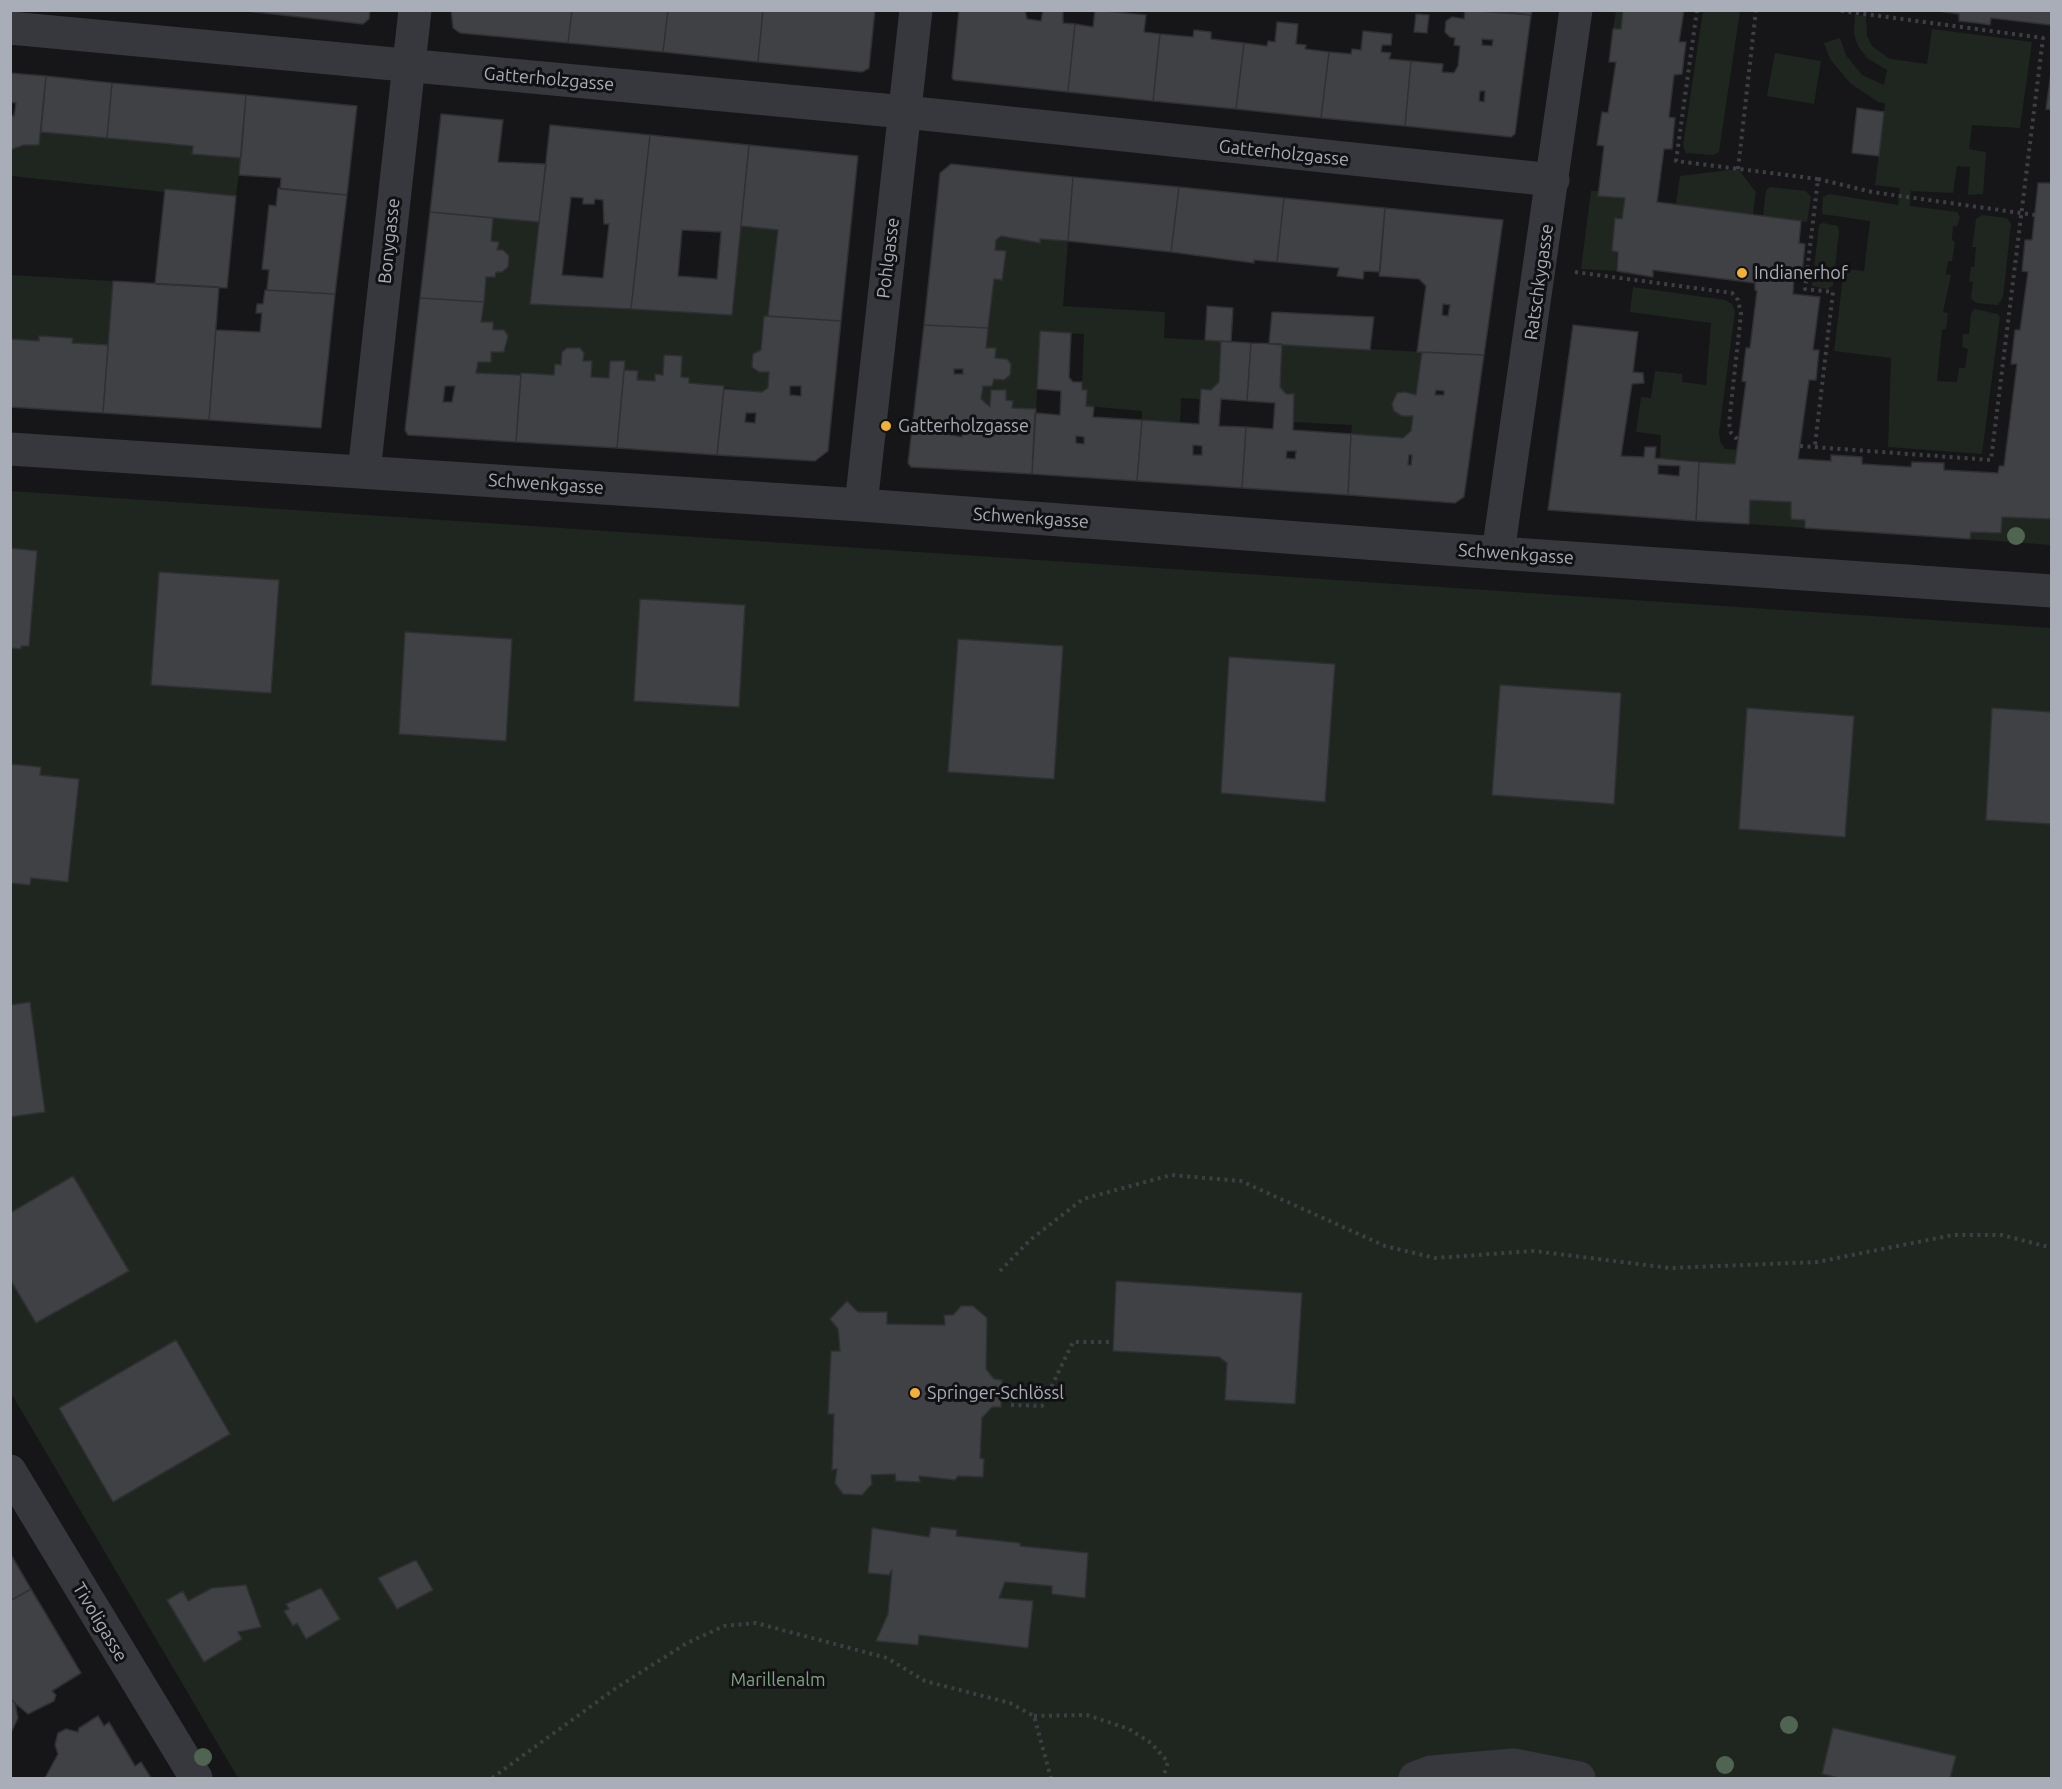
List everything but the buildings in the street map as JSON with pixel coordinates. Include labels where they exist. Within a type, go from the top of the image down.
[{"type":"street","name":"Bonygasse","points":[[364,472],[415,10]]},
{"type":"street","name":"Pohlgasse","points":[[861,505],[916,10]]},
{"type":"street","name":"Ratschkygasse","points":[[1498,553],[1541,268],[1576,10]]},
{"type":"street","name":"Gatterholzgasse","points":[[10,28],[905,112],[1553,180]]},
{"type":"street","name":"Schwenkgasse","points":[[10,449],[861,505],[1498,553],[2052,591]]},
{"type":"street","name":"Tivoligasse","points":[[10,1471],[194,1776]]},
{"type":"street","points":[[1415,1779],[1431,1772],[1514,1765],[1579,1779]]},
{"type":"path","points":[[1697,10],[1676,162],[1818,179],[1872,192],[2035,215]]},
{"type":"path","points":[[1738,169],[1756,10]]},
{"type":"path","points":[[1800,446],[1815,445],[1991,460],[2043,38],[1835,10]]},
{"type":"path","points":[[1815,445],[1833,292],[1806,289],[1818,179]]},
{"type":"path","points":[[1541,268],[1732,293],[1738,300],[1741,314],[1729,423],[1731,433],[1737,440]]},
{"type":"path","points":[[1000,1271],[1030,1240],[1083,1199],[1171,1175],[1240,1181],[1385,1246],[1435,1258],[1534,1251],[1670,1268],[1806,1262],[1953,1235],[2002,1235],[2052,1248]]},
{"type":"path","points":[[1011,1406],[1042,1406],[1073,1342],[1113,1342]]},
{"type":"path","points":[[492,1779],[616,1688],[687,1643],[724,1626],[756,1623],[877,1656],[925,1681],[1010,1703],[1034,1716],[1087,1715],[1129,1729],[1151,1743],[1168,1762],[1162,1779]]},
{"type":"path","points":[[1034,1716],[1051,1779]]},
{"type":"green space","points":[[1616,11],[1623,11],[1621,29],[1613,29]]},
{"type":"green space","points":[[1703,11],[1740,11],[1719,152],[1713,155],[1686,153],[1683,146]]},
{"type":"green space","points":[[1855,15],[1866,16],[1867,36],[1872,46],[1890,59],[1927,64],[1932,29],[2032,42],[2020,128],[1972,125],[1969,149],[1986,152],[1983,194],[1968,195],[1970,167],[1957,166],[1953,193],[1911,191],[1910,206],[1957,212],[1960,217],[1957,226],[1953,226],[1952,240],[1955,242],[1952,261],[1948,261],[1946,274],[1951,275],[1943,312],[1948,313],[1946,329],[1942,330],[1937,381],[1957,382],[1959,368],[1965,368],[1968,349],[1962,347],[1963,334],[1969,334],[1971,313],[1975,309],[1998,314],[2000,317],[1982,454],[1888,447],[1891,358],[1834,351],[1844,269],[1864,271],[1870,221],[1822,214],[1823,197],[1829,194],[1898,205],[1900,188],[1875,185],[1885,103],[1878,102],[1850,83],[1830,59],[1824,43],[1840,38],[1846,55],[1862,75],[1884,85],[1887,70],[1867,58],[1858,46],[1854,34]]},
{"type":"green space","points":[[1775,53],[1821,61],[1814,104],[1767,96]]},
{"type":"green space","points":[[41,132],[193,146],[193,154],[241,158],[236,196],[165,189],[164,192],[11,176],[10,150],[24,145],[39,145]]},
{"type":"green space","points":[[1738,169],[1756,192],[1753,215],[1676,204],[1680,176]]},
{"type":"green space","points":[[1770,187],[1806,191],[1811,197],[1807,222],[1763,216],[1766,191]]},
{"type":"green space","points":[[1591,191],[1599,191],[1599,196],[1625,198],[1622,219],[1616,218],[1617,271],[1581,269]]},
{"type":"green space","points":[[1982,215],[2007,218],[2011,224],[2003,297],[1998,305],[1976,303],[1971,298],[1973,282],[1969,281],[1971,267],[1974,267],[1976,247],[1972,247],[1976,219]]},
{"type":"green space","points":[[493,218],[539,222],[530,304],[731,315],[741,226],[778,230],[768,316],[764,316],[761,350],[753,354],[752,367],[759,372],[769,372],[768,388],[762,392],[689,383],[689,378],[681,377],[682,356],[664,355],[663,375],[655,375],[655,381],[637,380],[638,372],[624,370],[624,361],[610,361],[609,378],[591,377],[592,361],[583,361],[584,353],[561,365],[555,364],[554,375],[476,373],[478,362],[491,362],[491,352],[504,352],[507,346],[504,330],[493,330],[493,322],[481,322],[486,277],[495,277],[496,272],[502,272],[508,267],[509,256],[503,250],[497,250],[498,242],[491,241]]},
{"type":"green space","points":[[1823,223],[1838,226],[1839,231],[1833,286],[1827,289],[1812,286],[1819,225]]},
{"type":"green space","points":[[1001,236],[1040,243],[1040,239],[1068,241],[1063,306],[1165,312],[1164,338],[1221,341],[1219,382],[1211,390],[1201,389],[1200,399],[1181,398],[1180,423],[1142,420],[1142,411],[1086,406],[1087,390],[1082,390],[1084,334],[1040,332],[1036,409],[1012,408],[1012,401],[1006,400],[1006,390],[991,390],[990,407],[981,399],[983,386],[992,386],[994,379],[1004,380],[1010,375],[1011,364],[1007,359],[995,358],[996,348],[986,348],[994,279],[1006,251],[995,250],[996,240]]},
{"type":"green space","points":[[10,275],[113,281],[108,345],[72,343],[72,338],[40,336],[39,341],[11,339]]},
{"type":"green space","points":[[1633,287],[1725,300],[1732,304],[1735,311],[1719,433],[1720,441],[1725,449],[1736,450],[1735,464],[1660,458],[1661,435],[1636,432],[1641,397],[1651,398],[1655,371],[1682,374],[1682,382],[1706,385],[1711,323],[1630,312]]},
{"type":"green space","points":[[1282,344],[1422,352],[1416,395],[1405,392],[1397,393],[1392,404],[1394,411],[1402,416],[1413,416],[1411,431],[1403,438],[1351,434],[1352,425],[1293,422],[1294,395],[1286,394],[1280,387]]},
{"type":"green space","name":"Marillenalm","points":[[10,491],[2051,628],[2051,1778],[238,1778],[11,1393]]},
{"type":"green space","points":[[1750,500],[1791,502],[1791,519],[1805,520],[1805,528],[1749,524]]},
{"type":"green space","points":[[2002,517],[2051,519],[2051,545],[1970,539],[1971,532],[2001,533]]},
{"type":"place","name":"Indianerhof","points":[[1742,273]]},
{"type":"place","name":"Gatterholzgasse","points":[[886,426]]},
{"type":"place","name":"Springer-Schlössl","points":[[915,1393]]}]
